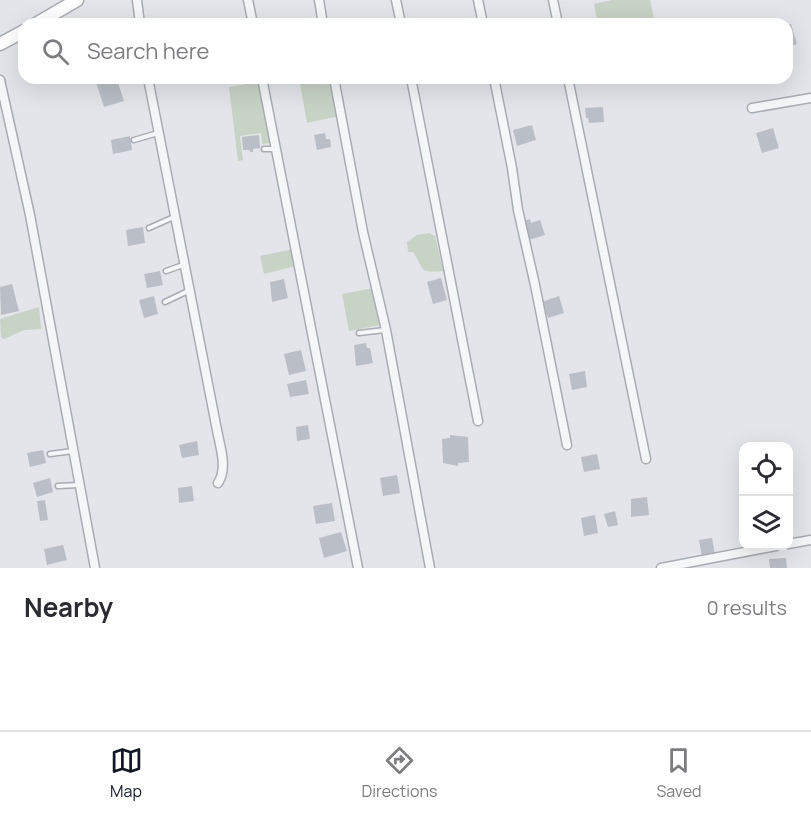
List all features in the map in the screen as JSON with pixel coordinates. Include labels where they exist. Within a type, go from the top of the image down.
[{"type":"street","points":[[46,18],[77,0]]},
{"type":"street","points":[[137,0],[139,18]]},
{"type":"street","points":[[248,0],[252,18]]},
{"type":"street","points":[[318,0],[322,18]]},
{"type":"street","points":[[396,0],[399,18]]},
{"type":"street","points":[[478,0],[482,18]]},
{"type":"street","points":[[553,0],[557,18]]},
{"type":"street","points":[[0,44],[18,34]]},
{"type":"street","points":[[0,80],[30,214],[95,568]]},
{"type":"street","points":[[149,84],[221,455],[223,470],[218,483]]},
{"type":"street","points":[[263,84],[358,568]]},
{"type":"street","points":[[335,84],[363,232],[386,330],[430,568]]},
{"type":"street","points":[[412,84],[478,421]]},
{"type":"street","points":[[495,84],[518,210],[567,445]]},
{"type":"street","points":[[569,84],[646,459]]},
{"type":"street","points":[[752,108],[811,98]]},
{"type":"street","points":[[793,543],[811,540]]},
{"type":"street","points":[[661,568],[755,550]]},
{"type":"lane","points":[[134,140],[158,133]]},
{"type":"lane","points":[[264,149],[275,148]]},
{"type":"lane","points":[[149,228],[174,217]]},
{"type":"lane","points":[[166,271],[183,264]]},
{"type":"lane","points":[[165,302],[189,290]]},
{"type":"lane","points":[[359,333],[386,330]]},
{"type":"lane","points":[[50,454],[74,451]]},
{"type":"lane","points":[[58,486],[80,485]]},
{"type":"green space","points":[[612,0],[650,0],[654,18],[597,18],[594,4]]},
{"type":"green space","points":[[259,84],[270,143],[262,144],[261,133],[240,136],[243,160],[238,161],[229,87]]},
{"type":"green space","points":[[300,84],[332,84],[339,116],[307,123]]},
{"type":"green space","points":[[429,233],[435,236],[443,271],[426,271],[413,252],[408,252],[407,242],[417,235]]},
{"type":"green space","points":[[293,249],[296,266],[264,274],[260,256]]},
{"type":"green space","points":[[373,288],[380,325],[349,331],[342,294]]},
{"type":"green space","points":[[39,307],[41,329],[24,330],[4,339],[1,337],[0,319]]},
{"type":"building","points":[[793,31],[797,44],[793,46]]},
{"type":"building","points":[[97,84],[118,84],[124,101],[104,107]]},
{"type":"building","points":[[603,107],[604,122],[589,123],[585,108]]},
{"type":"building","points":[[532,125],[536,140],[517,146],[513,130]]},
{"type":"building","points":[[773,128],[779,148],[762,153],[756,133]]},
{"type":"building","points":[[325,133],[326,139],[330,139],[331,147],[317,150],[314,135]]},
{"type":"building","points":[[259,135],[260,148],[253,149],[253,152],[243,150],[242,137]]},
{"type":"building","points":[[130,136],[132,150],[113,154],[111,140]]},
{"type":"building","points":[[530,219],[531,223],[540,220],[545,235],[529,240],[523,221]]},
{"type":"building","points":[[143,227],[145,243],[128,246],[126,230]]},
{"type":"building","points":[[160,271],[163,285],[147,288],[144,274]]},
{"type":"building","points":[[441,278],[447,300],[433,304],[427,282]]},
{"type":"building","points":[[284,279],[288,298],[272,302],[270,282]]},
{"type":"building","points":[[12,284],[19,311],[1,315],[0,287]]},
{"type":"building","points":[[154,296],[158,314],[144,318],[139,300]]},
{"type":"building","points":[[559,296],[564,313],[548,318],[542,302]]},
{"type":"building","points":[[366,343],[367,348],[370,348],[373,363],[356,366],[354,345]]},
{"type":"building","points":[[301,350],[306,371],[289,375],[284,354]]},
{"type":"building","points":[[585,371],[587,387],[572,390],[569,374]]},
{"type":"building","points":[[306,380],[309,394],[290,397],[287,384]]},
{"type":"building","points":[[308,425],[310,439],[297,441],[296,427]]},
{"type":"building","points":[[450,435],[468,437],[469,462],[458,463],[458,466],[443,463],[442,439],[450,438]]},
{"type":"building","points":[[197,441],[199,455],[182,458],[179,445]]},
{"type":"building","points":[[43,450],[46,463],[30,467],[27,453]]},
{"type":"building","points":[[597,454],[600,469],[584,472],[581,457]]},
{"type":"building","points":[[397,475],[400,493],[383,496],[380,478]]},
{"type":"building","points":[[50,478],[53,492],[37,497],[33,483]]},
{"type":"building","points":[[192,486],[194,501],[179,503],[178,488]]},
{"type":"building","points":[[647,497],[649,515],[631,517],[631,499]]},
{"type":"building","points":[[45,500],[48,520],[40,521],[37,501]]},
{"type":"building","points":[[332,503],[335,521],[316,524],[313,506]]},
{"type":"building","points":[[615,511],[618,525],[608,527],[604,514]]},
{"type":"building","points":[[595,515],[598,533],[584,536],[581,518]]},
{"type":"building","points":[[341,532],[347,551],[324,558],[319,538]]},
{"type":"building","points":[[712,538],[715,555],[702,557],[699,540]]},
{"type":"building","points":[[63,545],[67,560],[47,565],[44,549]]},
{"type":"building","points":[[786,558],[787,568],[770,568],[769,559]]}]
